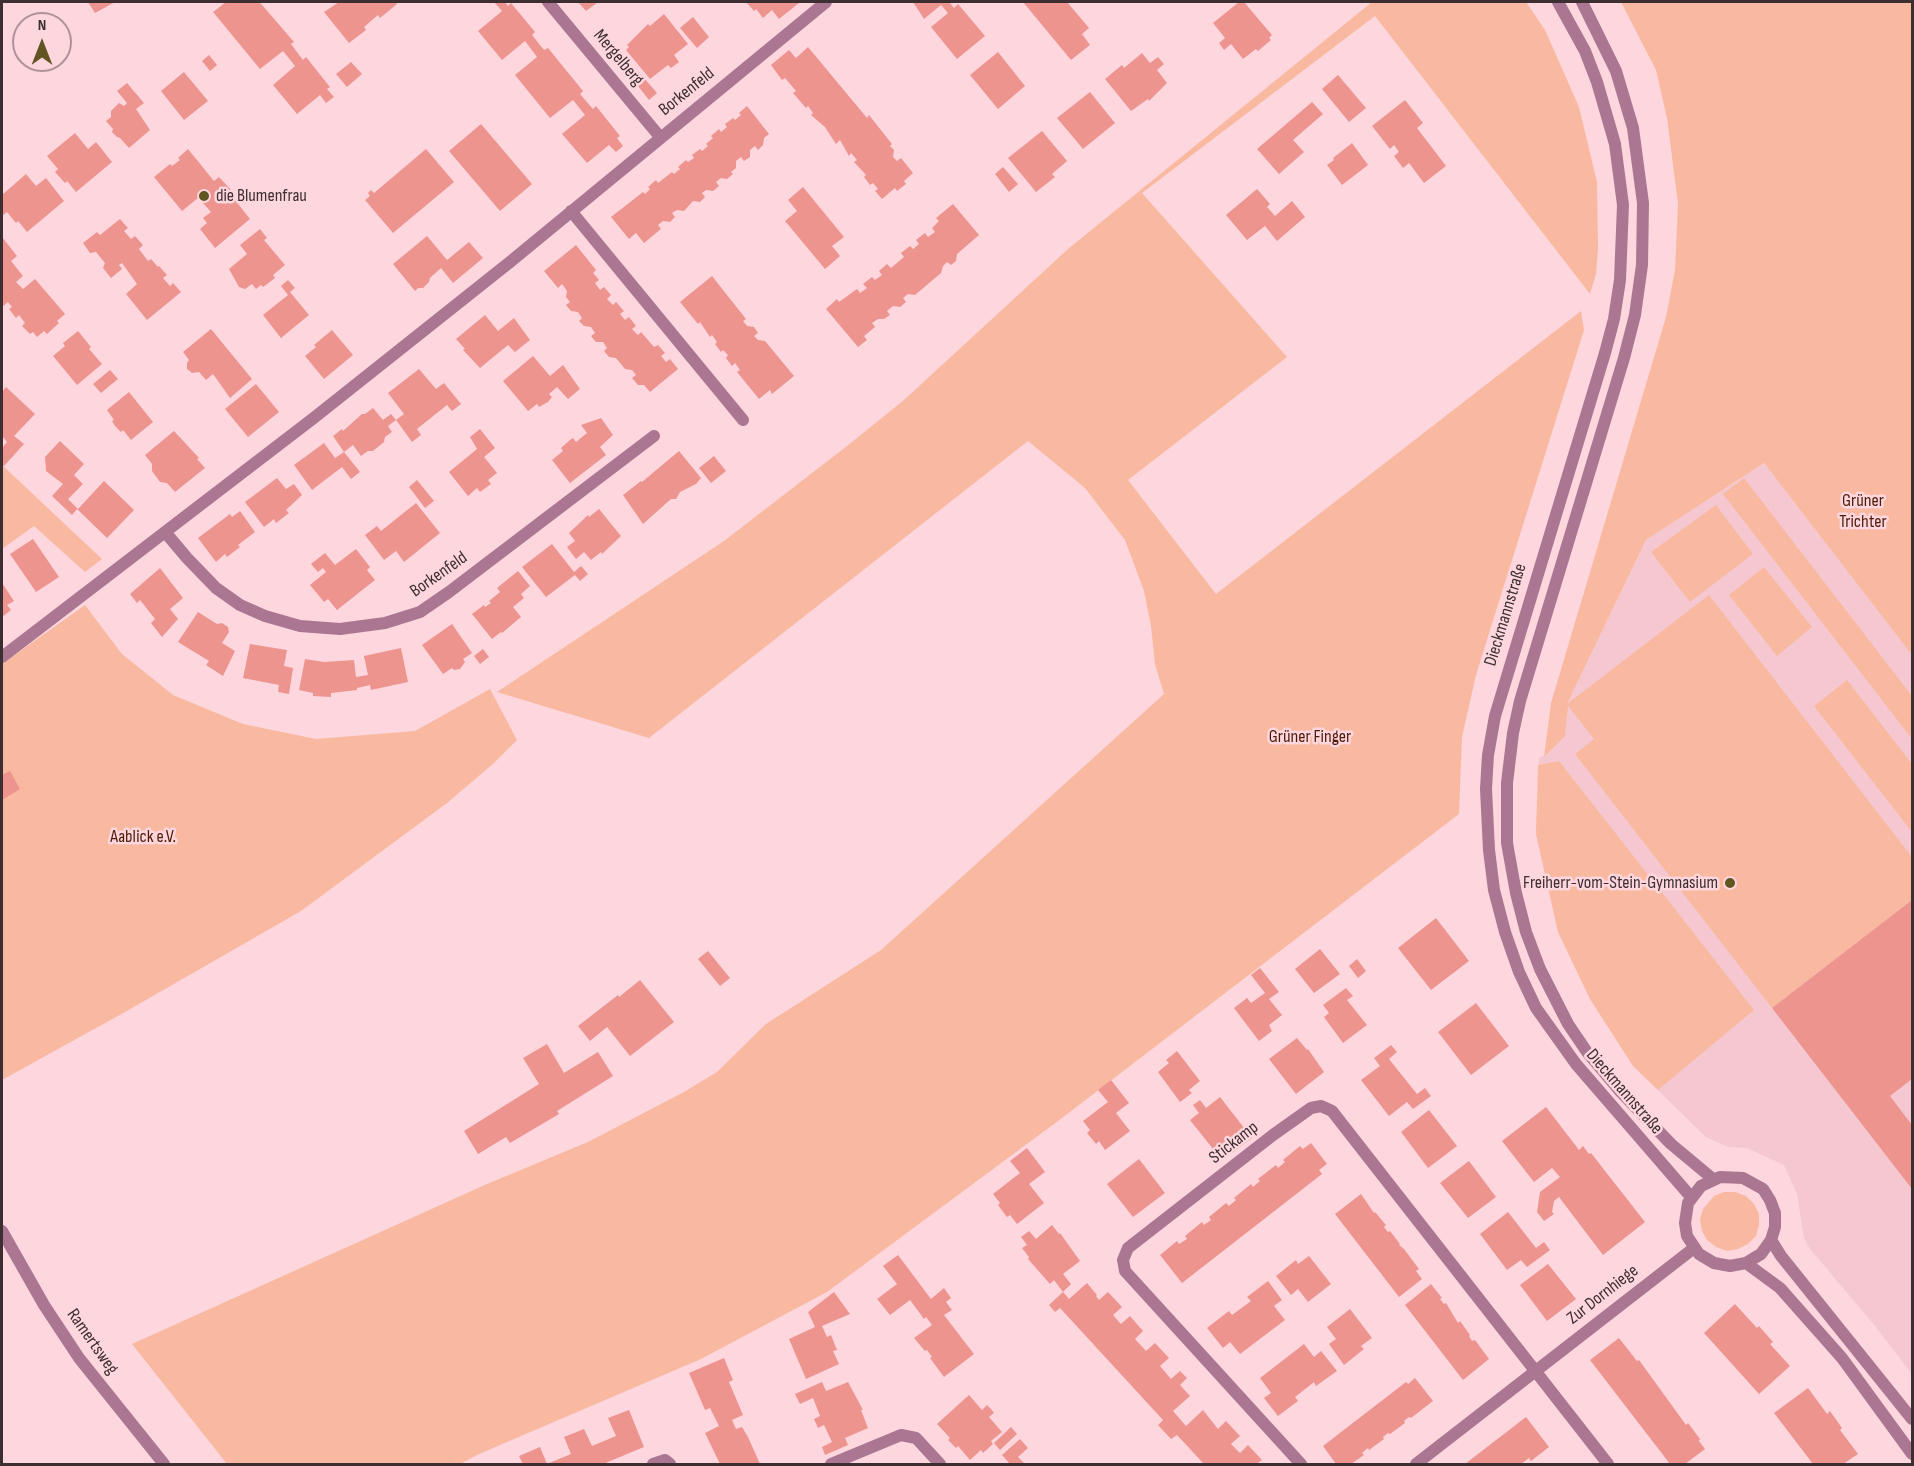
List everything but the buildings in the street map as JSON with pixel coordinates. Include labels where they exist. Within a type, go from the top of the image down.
[{"type":"street","name":"Mergelberg","points":[[548,2],[660,137]]},
{"type":"street","name":"Borkenfeld","points":[[2,657],[315,417],[826,2]]},
{"type":"street","name":"Dieckmannstraße","points":[[1558,2],[1585,51],[1598,82],[1615,144],[1623,205],[1620,280],[1614,319],[1605,352],[1495,716],[1488,754],[1486,789],[1489,850],[1494,890],[1504,932],[1536,1008],[1576,1064],[1691,1197]]},
{"type":"street","name":"Dieckmannstraße","points":[[1582,2],[1616,71],[1633,128],[1643,202],[1642,265],[1635,315],[1624,358],[1520,701],[1513,733],[1506,796],[1508,843],[1516,893],[1526,932],[1543,976],[1568,1024],[1587,1052],[1619,1090],[1671,1144],[1713,1179]]},
{"type":"street","points":[[571,211],[743,420]]},
{"type":"street","name":"Borkenfeld","points":[[165,532],[216,588],[240,605],[265,616],[300,626],[340,629],[385,623],[420,612],[449,592],[654,436]]},
{"type":"street","name":"Stickamp","points":[[1300,1464],[1125,1270],[1124,1260],[1128,1248],[1311,1108],[1321,1106],[1332,1112],[1535,1371]]},
{"type":"street","points":[[1736,1176],[1750,1180],[1763,1189],[1770,1200],[1775,1213],[1775,1227],[1771,1240],[1761,1254],[1746,1263],[1730,1266],[1713,1263],[1694,1248],[1687,1236],[1686,1210],[1691,1197],[1701,1186],[1713,1179],[1736,1176]]},
{"type":"street","name":"Ramertsweg","points":[[2,1231],[44,1305],[79,1358],[164,1464]]},
{"type":"street","points":[[1771,1240],[1781,1256],[1912,1419]]},
{"type":"street","name":"Zur Dornhiege","points":[[1416,1464],[1694,1248]]},
{"type":"street","points":[[1746,1263],[1780,1288],[1842,1358],[1912,1454]]},
{"type":"street","points":[[1535,1371],[1608,1464]]},
{"type":"street","points":[[831,1464],[901,1435],[916,1438],[940,1464]]},
{"type":"street","points":[[653,1464],[665,1460],[670,1464]]},
{"type":"shaded area","name":"Freiherr-vom-Stein-Gymnasium","points":[[1764,463],[1912,654],[1912,1374],[1810,1249],[1804,1238],[1797,1194],[1784,1165],[1747,1148],[1728,1147],[1706,1137],[1633,1066],[1590,999],[1558,932],[1536,834],[1539,758],[1548,753],[1567,704],[1646,540]]},
{"type":"green space","name":"Grüner Finger","points":[[1372,2],[1526,2],[1545,30],[1579,107],[1597,182],[1598,249],[1596,274],[1590,294],[1375,16],[1142,193],[1287,357],[1128,480],[1216,594],[1581,311],[1584,330],[1476,675],[1462,737],[1459,814],[1062,1118],[827,1292],[701,1359],[460,1464],[227,1464],[132,1344],[487,1184],[588,1142],[684,1092],[717,1072],[766,1024],[881,950],[1164,694],[1155,664],[1144,591],[1125,540],[1085,488],[1028,441],[649,738],[497,692],[724,541],[847,446],[904,400],[1068,249]]},
{"type":"green space","name":"Grüner Trichter","points":[[1621,2],[1912,2],[1912,655],[1764,463],[1646,540],[1567,704],[1709,595],[1912,857],[1912,900],[1772,1008],[1575,754],[1594,739],[1568,706],[1565,736],[1544,757],[1551,703],[1666,317],[1675,270],[1678,204],[1667,118],[1656,70]]},
{"type":"green space","points":[[2,465],[102,559],[85,572],[34,526],[2,549]]},
{"type":"green space","points":[[1744,478],[1912,696],[1912,739],[1723,494]]},
{"type":"green space","points":[[1716,505],[1753,554],[1690,602],[1651,552]]},
{"type":"green space","points":[[1764,567],[1812,627],[1777,656],[1729,595]]},
{"type":"green space","name":"Aablick e.V.","points":[[85,605],[122,654],[173,695],[243,724],[316,739],[415,731],[490,689],[517,740],[447,803],[301,911],[2,1080],[2,664]]},
{"type":"green space","points":[[1847,680],[1912,764],[1912,832],[1814,706]]},
{"type":"green space","points":[[1559,761],[1754,1010],[1658,1090],[1633,1066],[1590,999],[1558,932],[1536,834],[1538,765]]},
{"type":"green space","points":[[1724,1192],[1735,1192],[1746,1196],[1754,1204],[1759,1214],[1756,1236],[1748,1244],[1727,1251],[1707,1240],[1700,1220],[1703,1209],[1714,1196]]},
{"type":"place","name":"die Blumenfrau","points":[[204,196]]},
{"type":"place","name":"Freiherr-vom-Stein-Gymnasium","points":[[1730,883]]}]
